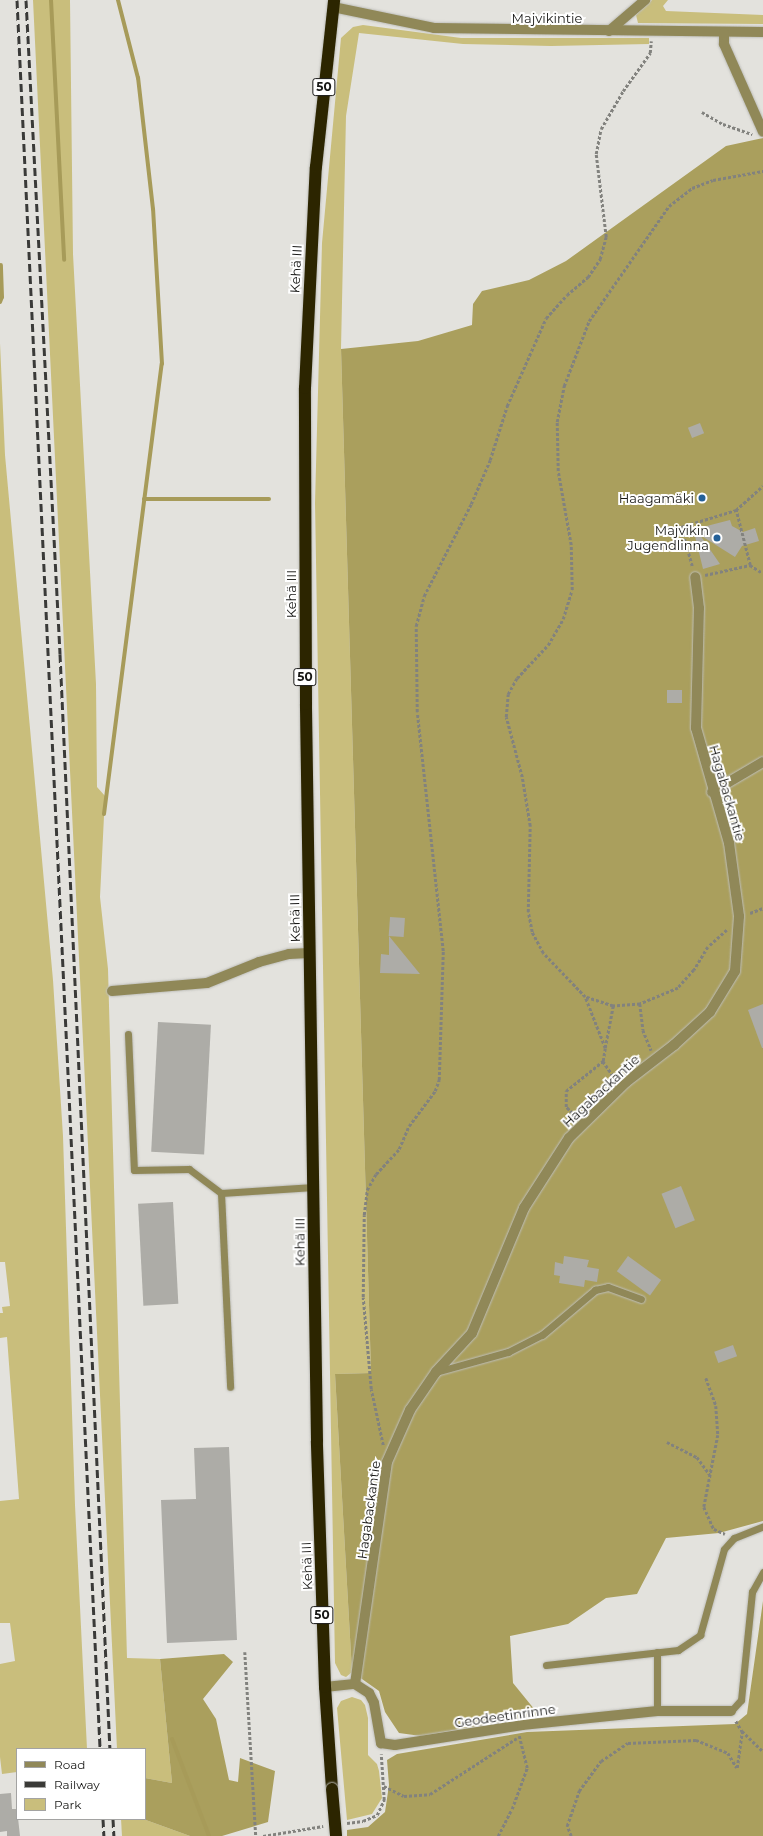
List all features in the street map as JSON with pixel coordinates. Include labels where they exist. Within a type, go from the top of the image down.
[{"type":"highway","name":"Kehä III","points":[[334,4],[316,167],[305,388],[309,953],[317,1441],[325,1688],[336,1836]]},
{"type":"street","points":[[609,31],[645,0]]},
{"type":"street","name":"Majvikintie","points":[[334,4],[434,28],[724,33],[763,32]]},
{"type":"street","points":[[724,33],[724,44],[761,134]]},
{"type":"street","name":"Hagabackantie","points":[[356,1684],[387,1462],[410,1410],[436,1372],[472,1332],[524,1208],[569,1138],[626,1082],[710,1012],[725,990],[735,971],[739,922],[729,843],[712,792],[696,728],[699,608],[695,577]]},
{"type":"street","points":[[712,792],[763,762]]},
{"type":"street","points":[[112,992],[207,983],[289,954],[309,953]]},
{"type":"street","points":[[325,1688],[356,1684],[369,1693],[374,1703],[381,1743]]},
{"type":"street","name":"Geodeetinrinne","points":[[381,1743],[395,1745],[522,1725],[657,1711],[731,1712]]},
{"type":"lane","points":[[128,1034],[134,1170],[189,1169],[221,1193],[314,1187]]},
{"type":"lane","points":[[221,1193],[230,1387]]},
{"type":"lane","points":[[436,1372],[508,1352],[542,1335],[595,1290],[608,1287],[641,1299]]},
{"type":"lane","points":[[546,1665],[678,1650],[700,1635],[724,1549],[734,1538],[763,1526]]},
{"type":"lane","points":[[731,1712],[741,1700],[752,1592],[763,1572]]},
{"type":"lane","points":[[657,1652],[657,1711]]},
{"type":"path","points":[[387,1462],[371,1389],[363,1297],[364,1215],[367,1190],[376,1174],[399,1150],[408,1126],[435,1091],[439,1080],[443,951],[417,712],[416,626],[424,596],[474,497],[490,460],[507,406],[546,318],[567,295],[588,277],[600,259],[606,237],[596,154],[601,129],[623,91],[650,53],[652,32]]},
{"type":"path","points":[[702,112],[723,124],[761,134]]},
{"type":"path","points":[[605,1048],[584,997],[543,953],[532,932],[528,912],[530,826],[522,777],[506,717],[508,694],[517,678],[548,645],[563,619],[572,590],[571,545],[558,471],[557,422],[564,386],[589,321],[669,206],[692,188],[713,180],[763,171]]},
{"type":"path","points":[[763,486],[736,510],[681,527],[695,577],[750,565],[763,573]]},
{"type":"path","points":[[736,510],[750,565]]},
{"type":"path","points":[[584,997],[614,1006],[640,1004],[678,988],[694,970],[708,947],[739,922]]},
{"type":"path","points":[[640,1004],[643,1030],[654,1060]]},
{"type":"path","points":[[583,1124],[566,1107],[566,1091],[603,1061],[614,1006]]},
{"type":"path","points":[[603,1061],[615,1079],[626,1082]]},
{"type":"path","points":[[706,1378],[716,1406],[718,1435],[704,1507],[714,1529],[734,1538]]},
{"type":"path","points":[[667,1442],[697,1457],[710,1475]]},
{"type":"path","points":[[246,1652],[256,1836]]},
{"type":"path","points":[[731,1712],[742,1731],[763,1751]]},
{"type":"path","points":[[384,1786],[404,1796],[430,1794],[518,1738],[522,1725]]},
{"type":"path","points":[[571,1836],[567,1826],[579,1791],[601,1761],[628,1743],[696,1740],[728,1752],[737,1768],[742,1731]]},
{"type":"path","points":[[498,1836],[512,1809],[526,1768],[524,1748],[518,1738]]},
{"type":"path","points":[[347,1823],[363,1821],[377,1815],[384,1800],[381,1743]]},
{"type":"path","points":[[263,1836],[323,1826]]},
{"type":"green space","points":[[33,0],[70,0],[73,254],[96,684],[97,787],[105,796],[100,897],[108,969],[127,1658],[160,1659],[172,1783],[146,1778],[146,1748],[117,1748]]},
{"type":"green space","points":[[652,0],[668,0],[663,6],[666,11],[763,15],[763,24],[638,23],[636,15]]},
{"type":"green space","points":[[363,25],[461,38],[649,38],[649,44],[551,46],[463,44],[359,33],[346,116],[341,349],[371,1373],[335,1374],[352,1672],[346,1677],[341,1675],[335,1663],[315,503],[322,243],[341,38],[353,27]]},
{"type":"green space","points":[[0,343],[5,455],[53,980],[63,1136],[75,1505],[87,1748],[16,1748],[16,1772],[2,1774],[0,1757],[0,1664],[15,1661],[10,1623],[0,1623],[0,1501],[19,1499],[7,1337],[0,1338],[0,1313],[3,1313],[2,1307],[10,1306],[5,1262],[0,1262]]},
{"type":"green space","points":[[352,1697],[361,1700],[365,1705],[368,1718],[368,1755],[377,1764],[382,1798],[372,1814],[347,1820],[337,1708],[341,1701]]},
{"type":"green space","points":[[121,1820],[146,1820],[190,1836],[122,1836]]},
{"type":"shaded area","points":[[763,138],[763,1521],[719,1533],[666,1538],[637,1594],[606,1598],[568,1624],[510,1636],[513,1683],[539,1715],[421,1736],[399,1733],[385,1712],[379,1691],[352,1672],[335,1374],[371,1373],[341,349],[418,341],[472,325],[473,304],[482,291],[529,280],[566,261],[726,146]]},
{"type":"shaded area","points":[[763,1601],[763,1836],[347,1836],[347,1830],[368,1827],[385,1812],[389,1785],[387,1760],[397,1754],[527,1732],[735,1724],[747,1714]]},
{"type":"shaded area","points":[[224,1654],[233,1662],[203,1699],[216,1719],[229,1780],[238,1782],[240,1758],[275,1771],[268,1822],[222,1836],[190,1836],[146,1820],[146,1778],[172,1783],[160,1659]]},
{"type":"building","points":[[700,423],[704,433],[692,438],[688,428]]},
{"type":"building","name":"Majvikin Jugendlinna","points":[[730,520],[732,526],[743,532],[755,528],[759,541],[742,546],[735,557],[700,535],[720,564],[703,569],[694,532],[691,530],[692,526],[695,529]]},
{"type":"building","points":[[667,690],[682,690],[682,703],[667,703]]},
{"type":"building","points":[[390,917],[405,918],[404,937],[389,936]]},
{"type":"building","points":[[389,936],[420,974],[380,973],[381,954],[389,955]]},
{"type":"building","points":[[763,1004],[763,1048],[762,1048],[748,1010]]},
{"type":"building","points":[[158,1022],[211,1025],[204,1155],[151,1152]]},
{"type":"building","points":[[681,1186],[695,1220],[675,1228],[662,1194]]},
{"type":"building","points":[[173,1202],[178,1304],[143,1306],[138,1204]]},
{"type":"building","points":[[564,1256],[589,1260],[587,1267],[599,1269],[597,1282],[585,1280],[584,1287],[559,1283],[560,1276],[554,1275],[555,1262],[563,1264]]},
{"type":"building","points":[[628,1256],[661,1280],[650,1295],[617,1271]]},
{"type":"building","points":[[733,1345],[737,1356],[718,1363],[714,1352]]},
{"type":"building","points":[[229,1447],[237,1640],[167,1643],[161,1500],[196,1499],[194,1448]]},
{"type":"building","points":[[11,1793],[12,1809],[16,1809],[16,1820],[18,1820],[20,1836],[7,1836],[7,1831],[0,1832],[0,1794]]},
{"type":"waterway","points":[[51,0],[64,260]]},
{"type":"waterway","points":[[104,814],[162,364],[153,209],[138,78],[118,0]]},
{"type":"waterway","points":[[0,302],[2,297],[1,265]]},
{"type":"waterway","points":[[144,499],[269,499]]},
{"type":"waterway","points":[[172,1739],[209,1836]]},
{"type":"railway","points":[[17,0],[100,1748]]},
{"type":"railway","points":[[26,0],[60,654],[110,1748]]},
{"type":"railway","points":[[103,1820],[104,1836]]},
{"type":"railway","points":[[113,1820],[114,1836]]},
{"type":"place","name":"Haagamäki","points":[[702,498]]},
{"type":"place","name":"Majvikin Jugendlinna","points":[[717,538]]}]
